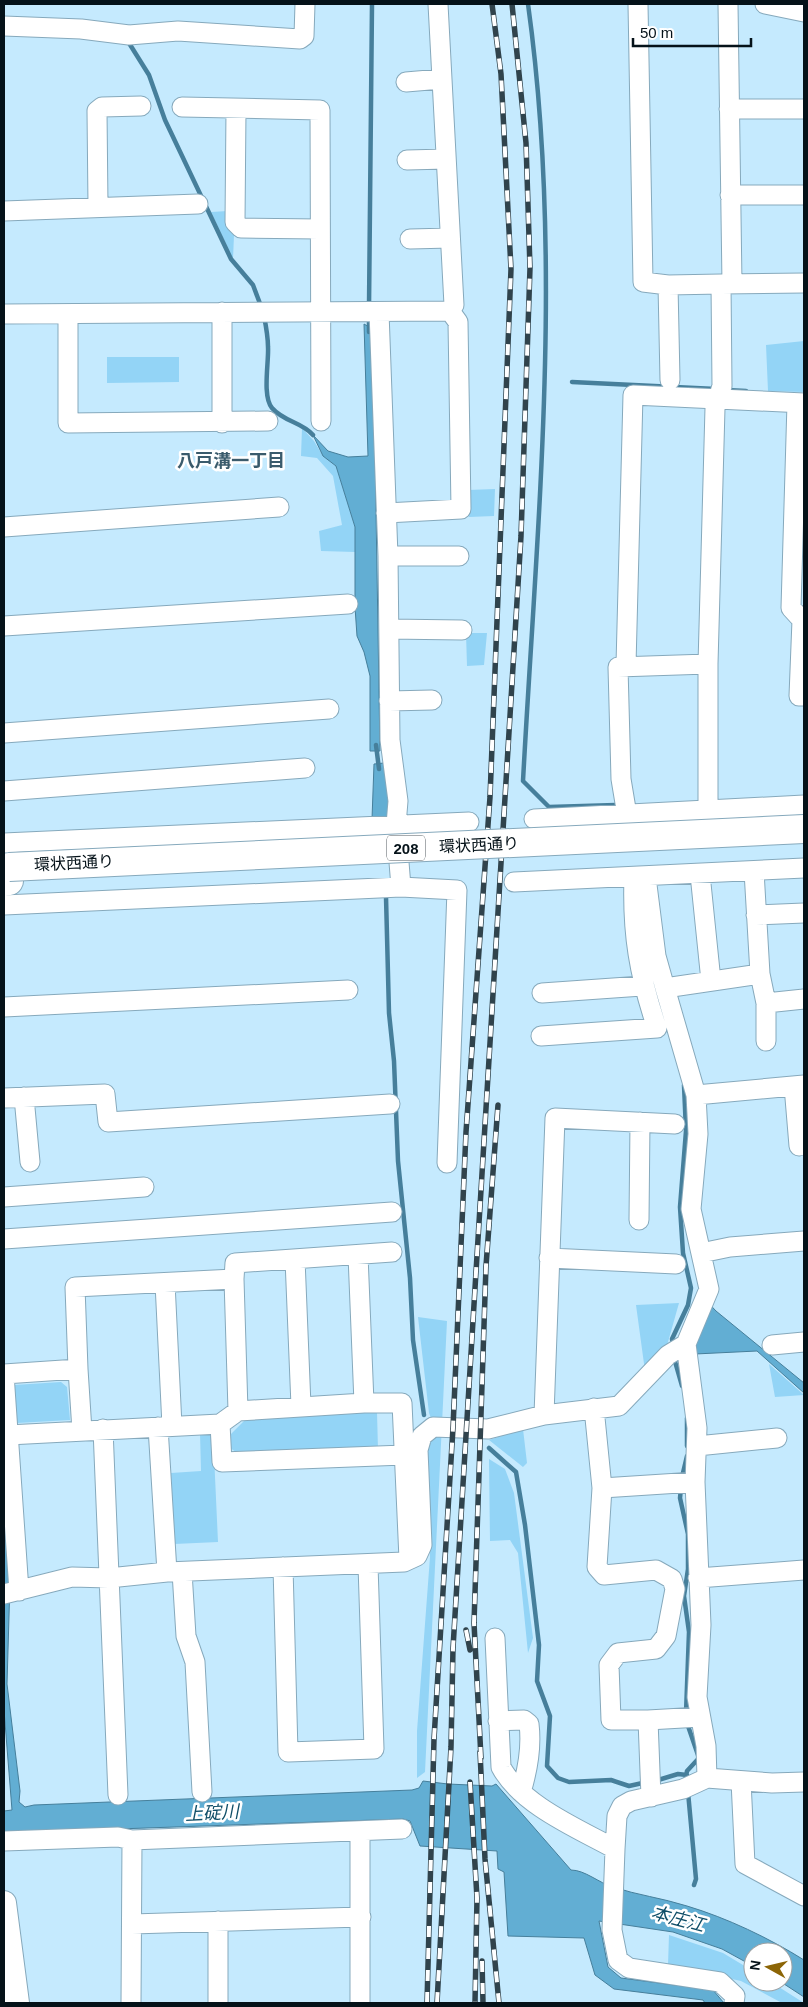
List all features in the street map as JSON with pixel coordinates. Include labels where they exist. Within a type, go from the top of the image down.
[{"type":"highway","name":"環状西通り","points":[[5,874],[804,829]]},
{"type":"highway","name":"環状西通り","points":[[5,874],[804,847]]},
{"type":"main road","points":[[4,1903],[18,2003]]},
{"type":"street","points":[[4,26],[81,29],[130,35],[178,32],[300,39],[304,36],[306,4]]},
{"type":"street","points":[[438,4],[454,305],[450,311]]},
{"type":"street","points":[[638,4],[643,282],[668,285],[804,283]]},
{"type":"street","points":[[708,811],[708,664],[715,408],[721,392],[730,195],[728,4]]},
{"type":"street","points":[[765,4],[804,12]]},
{"type":"street","points":[[406,82],[441,79]]},
{"type":"street","points":[[98,206],[97,111],[102,108],[141,106]]},
{"type":"street","points":[[182,107],[236,110],[320,110],[319,313],[321,420]]},
{"type":"street","points":[[729,109],[804,109]]},
{"type":"street","points":[[236,110],[236,222],[241,228],[319,228]]},
{"type":"street","points":[[407,160],[446,159]]},
{"type":"street","points":[[730,195],[804,195]]},
{"type":"street","points":[[4,211],[98,206],[198,204]]},
{"type":"street","points":[[410,239],[450,238]]},
{"type":"street","points":[[668,285],[670,380]]},
{"type":"street","points":[[4,314],[450,311]]},
{"type":"street","points":[[386,513],[461,509],[458,322],[450,311]]},
{"type":"street","points":[[222,312],[222,423]]},
{"type":"street","points":[[370,312],[386,513],[390,740],[398,801],[396,824],[400,887]]},
{"type":"street","points":[[68,314],[68,423],[222,423],[268,421]]},
{"type":"street","points":[[626,665],[633,395],[721,392],[801,403],[791,608],[803,620],[799,696],[804,696]]},
{"type":"street","points":[[4,527],[279,507]]},
{"type":"street","points":[[388,556],[459,556]]},
{"type":"street","points":[[4,626],[348,604]]},
{"type":"street","points":[[389,628],[462,630]]},
{"type":"street","points":[[627,815],[621,779],[618,667],[626,665],[708,664]]},
{"type":"street","points":[[389,701],[432,700]]},
{"type":"street","points":[[4,733],[329,709]]},
{"type":"street","points":[[4,790],[305,768]]},
{"type":"street","points":[[534,819],[804,805]]},
{"type":"street","points":[[5,874],[396,824],[469,822]]},
{"type":"street","points":[[514,882],[804,868]]},
{"type":"street","points":[[754,871],[760,974],[766,1003],[766,1042]]},
{"type":"street","points":[[5,874],[457,890],[447,1163]]},
{"type":"street","points":[[700,874],[711,981]]},
{"type":"street","points":[[541,1036],[657,1028],[642,986],[633,916],[640,877]]},
{"type":"street","points":[[78,1369],[4,1374],[8,1436],[12,1592],[72,1577],[109,1578],[175,1572],[404,1562],[417,1556],[422,1544],[418,1450],[422,1436],[433,1427],[488,1429],[544,1414],[619,1406],[677,1349],[709,1289],[691,1208],[698,1134],[696,1095],[656,956],[640,877]]},
{"type":"street","points":[[756,915],[804,913]]},
{"type":"street","points":[[665,988],[760,974]]},
{"type":"street","points":[[542,993],[642,986]]},
{"type":"street","points":[[4,1007],[348,990]]},
{"type":"street","points":[[766,1003],[804,999]]},
{"type":"street","points":[[696,1095],[799,1086],[799,1146]]},
{"type":"street","points":[[4,1098],[105,1094],[108,1122],[390,1104]]},
{"type":"street","points":[[24,1097],[30,1162]]},
{"type":"street","points":[[544,1414],[555,1118],[675,1124]]},
{"type":"street","points":[[639,1220],[640,1122]]},
{"type":"street","points":[[4,1197],[144,1187]]},
{"type":"street","points":[[4,1239],[392,1212]]},
{"type":"street","points":[[700,1248],[804,1241]]},
{"type":"street","points":[[238,1411],[235,1263],[392,1252]]},
{"type":"street","points":[[358,1254],[364,1403]]},
{"type":"street","points":[[549,1258],[676,1264]]},
{"type":"street","points":[[295,1259],[301,1406]]},
{"type":"street","points":[[82,1431],[75,1287],[234,1279]]},
{"type":"street","points":[[165,1283],[165,1426],[175,1572],[186,1636],[195,1662],[202,1792]]},
{"type":"street","points":[[772,1345],[804,1342]]},
{"type":"street","points":[[677,1349],[697,1428],[697,1446],[686,1483],[689,1585],[701,1625],[697,1697],[691,1718],[706,1746],[694,1784]]},
{"type":"street","points":[[8,1436],[103,1429],[220,1424],[238,1411],[301,1406],[402,1403],[409,1559]]},
{"type":"street","points":[[594,1408],[602,1488],[597,1567],[604,1575],[656,1570],[672,1579],[689,1585],[804,1570]]},
{"type":"street","points":[[220,1424],[222,1462],[404,1456]]},
{"type":"street","points":[[103,1429],[118,1795]]},
{"type":"street","points":[[697,1446],[778,1438]]},
{"type":"street","points":[[602,1488],[686,1483]]},
{"type":"street","points":[[283,1567],[288,1752],[350,1751],[374,1749],[368,1565]]},
{"type":"street","points":[[689,1585],[666,1636],[656,1649],[618,1654],[609,1665],[611,1720],[691,1718]]},
{"type":"street","points":[[495,1638],[501,1767],[508,1780],[537,1804],[615,1849]]},
{"type":"street","points":[[498,1721],[524,1720],[529,1724],[531,1740],[529,1768],[522,1792]]},
{"type":"street","points":[[648,1720],[650,1786]]},
{"type":"street","points":[[741,1781],[745,1864],[804,1896]]},
{"type":"street","points":[[734,2003],[735,1996],[720,1982],[629,1968],[618,1960],[612,1930],[617,1816],[622,1806],[650,1786],[741,1781],[804,1782]]},
{"type":"street","points":[[4,1841],[118,1836],[132,1840],[402,1829]]},
{"type":"street","points":[[360,1831],[360,2003]]},
{"type":"street","points":[[131,2003],[132,1840]]},
{"type":"street","points":[[132,1924],[361,1917]]},
{"type":"street","points":[[218,1921],[218,2003]]},
{"type":"shaded area","points":[[228,211],[229,228],[234,235],[233,259],[211,212]]},
{"type":"shaded area","points":[[804,341],[804,392],[768,391],[766,345]]},
{"type":"shaded area","points":[[107,357],[179,357],[179,382],[107,383]]},
{"type":"shaded area","points":[[302,428],[314,441],[323,456],[336,466],[355,527],[355,552],[321,551],[319,531],[342,525],[333,476],[317,458],[301,456]]},
{"type":"shaded area","points":[[495,489],[494,516],[469,517],[468,490]]},
{"type":"shaded area","points":[[466,633],[487,633],[484,665],[467,666]]},
{"type":"shaded area","points":[[679,1303],[666,1349],[645,1371],[636,1305]]},
{"type":"shaded area","points":[[418,1317],[447,1321],[425,1772],[417,1778],[417,1731],[430,1557],[427,1444],[437,1433],[429,1413]]},
{"type":"shaded area","points":[[769,1364],[804,1395],[775,1397]]},
{"type":"shaded area","points":[[61,1382],[67,1387],[70,1420],[17,1423],[14,1385]]},
{"type":"shaded area","points":[[377,1412],[378,1450],[242,1456],[230,1448],[230,1435],[248,1417]]},
{"type":"shaded area","points":[[523,1429],[527,1463],[523,1467],[489,1440]]},
{"type":"shaded area","points":[[200,1433],[213,1433],[218,1542],[174,1544],[171,1473],[201,1471]]},
{"type":"shaded area","points":[[489,1459],[505,1469],[514,1493],[533,1638],[528,1653],[518,1553],[510,1540],[490,1541]]},
{"type":"shaded area","points":[[669,1935],[723,1953],[743,1965],[743,1982],[741,1981],[668,1965]]},
{"type":"shaded area","points":[[762,1992],[787,1992],[804,2003],[782,2003]]},
{"type":"water","points":[[364,324],[373,329],[380,751],[370,751],[370,676],[364,652],[357,636],[355,527],[336,466],[323,456],[313,435],[328,451],[348,457],[368,456]]},
{"type":"water","points":[[384,763],[390,806],[388,818],[372,819],[374,764]]},
{"type":"water","points":[[700,1294],[716,1311],[804,1383],[804,1393],[757,1351],[695,1354],[694,1345]]},
{"type":"water","points":[[4,1504],[10,1582],[7,1684],[20,1791],[19,1802],[25,1807],[34,1805],[412,1790],[419,1788],[423,1781],[492,1786],[496,1784],[571,1870],[582,1872],[613,1887],[678,1903],[717,1916],[773,1942],[743,1942],[743,1961],[722,1949],[673,1932],[599,1921],[608,1967],[621,1978],[713,1990],[724,2003],[705,2003],[703,2000],[614,1989],[595,1975],[584,1938],[508,1936],[504,1872],[498,1869],[497,1851],[420,1846],[410,1821],[403,1819],[4,1833],[4,1811],[12,1810],[4,1710]]},
{"type":"water","points":[[793,1953],[804,1960],[804,1997],[793,1990]]},
{"type":"waterway","points":[[369,307],[372,4]]},
{"type":"waterway","points":[[528,4],[539,101],[546,295],[540,490],[523,781],[549,807],[616,805]]},
{"type":"waterway","points":[[129,43],[149,75],[165,120],[231,259],[253,285],[262,309]]},
{"type":"waterway","points":[[369,315],[369,332]]},
{"type":"waterway","points":[[264,316],[268,343],[267,396],[269,403],[277,413],[304,427],[313,435]]},
{"type":"waterway","points":[[572,382],[716,389]]},
{"type":"waterway","points":[[726,390],[746,391]]},
{"type":"waterway","points":[[376,745],[379,769]]},
{"type":"waterway","points":[[386,897],[389,1013],[394,1061],[398,1161],[410,1278],[413,1340],[424,1415]]},
{"type":"waterway","points":[[652,980],[659,1001]]},
{"type":"waterway","points":[[673,1345],[672,1339],[688,1305],[691,1288],[683,1253],[680,1207],[686,1131],[684,1085]]},
{"type":"waterway","points":[[674,1358],[682,1386]]},
{"type":"waterway","points":[[687,1418],[687,1446]]},
{"type":"waterway","points":[[489,1448],[516,1472],[525,1525],[539,1645],[537,1681],[550,1716],[547,1766],[558,1778],[569,1782],[611,1780],[629,1786],[647,1782]]},
{"type":"waterway","points":[[682,1477],[687,1456]]},
{"type":"waterway","points":[[681,1488],[680,1498],[688,1534],[688,1569],[684,1596],[689,1632],[686,1713]]},
{"type":"waterway","points":[[685,1782],[687,1771],[699,1758],[687,1723]]},
{"type":"waterway","points":[[655,1781],[678,1774],[687,1775]]},
{"type":"waterway","points":[[688,1792],[696,1879],[694,1885]]},
{"type":"railway","points":[[427,2003],[434,1739],[453,1428],[466,1132],[490,797],[511,269],[501,74],[492,4]]},
{"type":"railway","points":[[437,2003],[451,1747],[453,1648],[521,536],[530,268],[526,143],[512,4]]},
{"type":"railway","points":[[481,1758],[474,1623],[486,1266],[498,1105]]},
{"type":"railway","points":[[466,1630],[470,1650]]},
{"type":"railway","points":[[480,1752],[485,1859],[499,2003]]},
{"type":"railway","points":[[470,1782],[477,1898],[475,2003]]},
{"type":"railway","points":[[482,1961],[483,2003]]},
{"type":"district","name":"八戸溝一丁目","points":[[231,461]]},
{"type":"water label","name":"上碇川","points":[[212,1813]]},
{"type":"water label","name":"本庄江","points":[[678,1919]]}]
